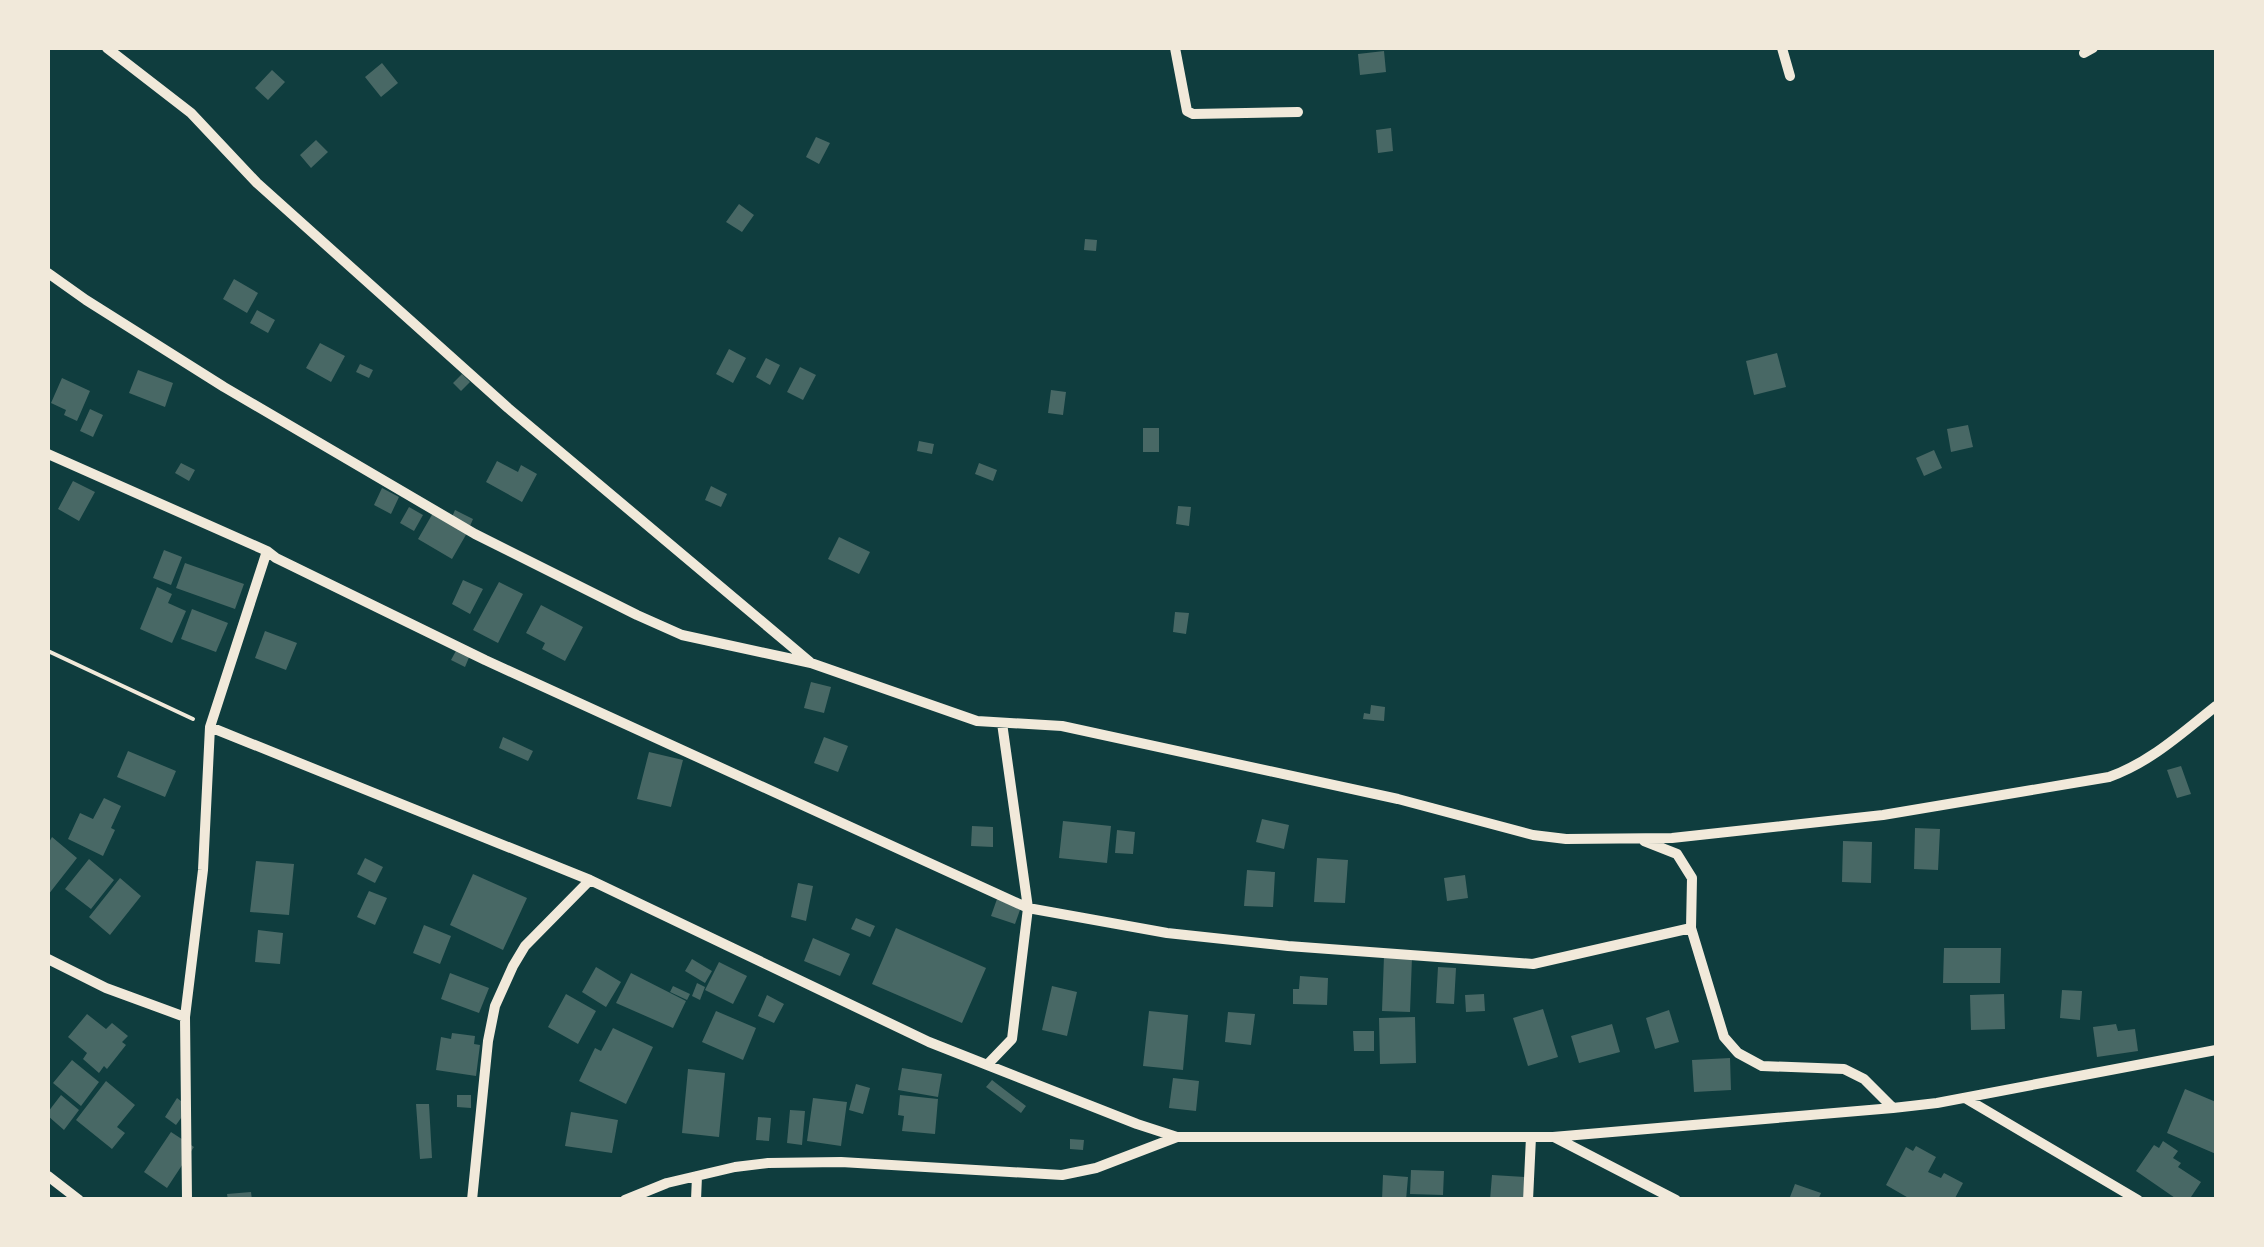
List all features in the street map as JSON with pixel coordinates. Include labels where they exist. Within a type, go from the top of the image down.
[{"type":"street","points":[[107,48],[191,113],[257,183],[508,408],[811,663]]},
{"type":"street","points":[[1174,48],[1187,111],[1298,112]]},
{"type":"street","points":[[1782,48],[1790,76]]},
{"type":"street","points":[[48,273],[224,387],[475,534],[682,635],[811,663],[977,721],[1062,726],[1398,799],[1533,836],[1672,838],[1883,815],[2108,777],[2150,758],[2216,706]]},
{"type":"street","points":[[48,454],[267,551],[503,668],[1028,908],[1167,934],[1533,964],[1691,928]]},
{"type":"street","points":[[187,1200],[185,1018],[203,870],[210,727],[267,551]]},
{"type":"street","points":[[987,1065],[1012,1040],[1028,908],[1002,722]]},
{"type":"street","points":[[210,727],[590,880],[929,1042],[1177,1137],[1531,1137],[1893,1108],[1937,1104],[2216,1050]]},
{"type":"street","points":[[1638,839],[1677,854],[1692,878],[1691,928],[1724,1037],[1738,1053],[1762,1066],[1844,1070],[1864,1079],[1893,1108]]},
{"type":"street","points":[[472,1200],[495,1006],[525,946],[590,880]]},
{"type":"street","points":[[48,959],[106,988],[185,1018]]},
{"type":"street","points":[[1964,1097],[2138,1200]]},
{"type":"street","points":[[1552,1136],[1676,1200]]},
{"type":"street","points":[[625,1200],[667,1183],[768,1163],[841,1162],[1062,1175],[1108,1164],[1177,1137]]},
{"type":"street","points":[[1528,1200],[1531,1137]]},
{"type":"street","points":[[48,1176],[80,1200]]},
{"type":"street","points":[[696,1200],[697,1176]]},
{"type":"path","points":[[48,651],[210,727]]},
{"type":"building","points":[[1384,51],[1386,72],[1360,75],[1358,54]]},
{"type":"building","points":[[382,63],[398,83],[381,97],[365,77]]},
{"type":"building","points":[[272,70],[285,82],[268,100],[255,88]]},
{"type":"building","points":[[1391,128],[1393,151],[1378,153],[1376,130]]},
{"type":"building","points":[[816,137],[830,143],[819,164],[806,157]]},
{"type":"building","points":[[316,140],[328,152],[311,168],[300,155]]},
{"type":"building","points":[[739,204],[754,215],[742,232],[726,222]]},
{"type":"building","points":[[1085,239],[1097,240],[1096,251],[1084,250]]},
{"type":"building","points":[[234,279],[258,293],[247,313],[223,299]]},
{"type":"building","points":[[257,310],[275,320],[268,333],[250,323]]},
{"type":"building","points":[[320,343],[345,356],[331,382],[306,368]]},
{"type":"building","points":[[729,349],[746,358],[733,383],[716,374]]},
{"type":"building","points":[[1777,353],[1786,387],[1754,395],[1746,361]]},
{"type":"building","points":[[766,358],[780,365],[770,385],[756,377]]},
{"type":"building","points":[[360,364],[373,370],[369,378],[356,372]]},
{"type":"building","points":[[800,367],[816,375],[803,400],[787,392]]},
{"type":"building","points":[[138,370],[173,383],[165,407],[129,393]]},
{"type":"building","points":[[462,374],[470,382],[461,391],[453,383]]},
{"type":"building","points":[[62,378],[90,391],[77,421],[51,403]]},
{"type":"building","points":[[1051,390],[1066,392],[1063,415],[1048,413]]},
{"type":"building","points":[[90,409],[103,415],[93,437],[80,431]]},
{"type":"building","points":[[1968,425],[1973,447],[1951,452],[1947,429]]},
{"type":"building","points":[[1143,428],[1159,428],[1159,452],[1143,452]]},
{"type":"building","points":[[919,441],[934,444],[932,454],[917,451]]},
{"type":"building","points":[[1934,450],[1942,468],[1924,476],[1916,458]]},
{"type":"building","points":[[497,461],[518,472],[521,465],[537,474],[522,502],[486,482]]},
{"type":"building","points":[[181,463],[195,470],[189,481],[175,473]]},
{"type":"building","points":[[979,463],[997,470],[993,481],[975,474]]},
{"type":"building","points":[[73,481],[95,492],[79,521],[58,509]]},
{"type":"building","points":[[711,486],[727,494],[721,507],[705,500]]},
{"type":"building","points":[[382,488],[399,497],[391,514],[374,505]]},
{"type":"building","points":[[1178,506],[1191,507],[1189,526],[1176,524]]},
{"type":"building","points":[[409,507],[423,515],[414,531],[400,523]]},
{"type":"building","points":[[455,510],[473,519],[470,526],[452,517]]},
{"type":"building","points":[[433,513],[467,533],[452,559],[418,539]]},
{"type":"building","points":[[839,537],[870,552],[859,574],[828,559]]},
{"type":"building","points":[[164,550],[182,557],[171,585],[153,578]]},
{"type":"building","points":[[185,563],[244,584],[235,609],[176,588]]},
{"type":"building","points":[[463,580],[483,589],[470,614],[452,604]]},
{"type":"building","points":[[499,582],[523,594],[498,643],[473,630]]},
{"type":"building","points":[[157,587],[172,594],[168,603],[186,611],[172,643],[140,629]]},
{"type":"building","points":[[541,605],[583,627],[565,661],[542,649],[545,643],[526,633]]},
{"type":"building","points":[[192,609],[228,623],[216,652],[181,639]]},
{"type":"building","points":[[1175,612],[1189,613],[1186,634],[1173,632]]},
{"type":"building","points":[[265,631],[297,643],[286,670],[255,658]]},
{"type":"building","points":[[457,649],[470,655],[465,667],[451,660]]},
{"type":"building","points":[[811,682],[831,687],[824,713],[804,708]]},
{"type":"building","points":[[1371,705],[1385,707],[1384,721],[1363,719],[1364,713],[1370,714]]},
{"type":"building","points":[[503,737],[533,751],[528,761],[499,748]]},
{"type":"building","points":[[824,737],[848,746],[838,772],[814,763]]},
{"type":"building","points":[[128,751],[176,771],[165,797],[117,777]]},
{"type":"building","points":[[649,752],[683,760],[671,807],[637,799]]},
{"type":"building","points":[[2181,766],[2191,794],[2177,798],[2167,770]]},
{"type":"building","points":[[104,798],[121,806],[103,856],[68,839],[80,813],[93,819]]},
{"type":"building","points":[[1262,819],[1289,825],[1284,849],[1256,842]]},
{"type":"building","points":[[1063,821],[1111,826],[1107,863],[1059,858]]},
{"type":"building","points":[[972,826],[993,827],[993,847],[971,846]]},
{"type":"building","points":[[1915,828],[1940,829],[1938,870],[1914,869]]},
{"type":"building","points":[[1117,830],[1135,832],[1133,854],[1115,853]]},
{"type":"building","points":[[52,837],[77,858],[48,895],[48,844]]},
{"type":"building","points":[[1843,841],[1872,842],[1871,883],[1842,882]]},
{"type":"building","points":[[365,858],[383,867],[375,883],[357,874]]},
{"type":"building","points":[[1317,858],[1348,860],[1345,903],[1314,902]]},
{"type":"building","points":[[89,859],[114,880],[91,909],[65,889]]},
{"type":"building","points":[[256,861],[294,864],[289,915],[250,912]]},
{"type":"building","points":[[1247,870],[1275,872],[1273,907],[1244,906]]},
{"type":"building","points":[[473,874],[527,898],[503,950],[450,925]]},
{"type":"building","points":[[1465,875],[1468,898],[1447,901],[1444,878]]},
{"type":"building","points":[[120,878],[141,896],[110,935],[89,917]]},
{"type":"building","points":[[798,883],[813,886],[806,921],[791,917]]},
{"type":"building","points":[[369,891],[387,898],[375,925],[357,917]]},
{"type":"building","points":[[997,899],[1021,907],[1015,924],[991,916]]},
{"type":"building","points":[[856,918],[875,926],[870,937],[851,929]]},
{"type":"building","points":[[424,925],[451,936],[440,964],[413,953]]},
{"type":"building","points":[[896,928],[986,968],[962,1023],[872,984]]},
{"type":"building","points":[[258,930],[283,933],[280,964],[255,962]]},
{"type":"building","points":[[813,938],[850,954],[840,976],[804,961]]},
{"type":"building","points":[[1944,948],[2001,948],[2000,983],[1943,983]]},
{"type":"building","points":[[1384,956],[1412,957],[1410,1012],[1382,1011]]},
{"type":"building","points":[[692,959],[712,971],[705,983],[685,971]]},
{"type":"building","points":[[719,962],[747,976],[733,1004],[705,990]]},
{"type":"building","points":[[596,967],[621,982],[606,1007],[582,992]]},
{"type":"building","points":[[1438,967],[1456,968],[1454,1004],[1436,1003]]},
{"type":"building","points":[[450,973],[489,988],[479,1013],[441,999]]},
{"type":"building","points":[[631,973],[686,1001],[673,1028],[616,1003]]},
{"type":"building","points":[[1300,976],[1328,978],[1327,1005],[1293,1004],[1293,989],[1299,989]]},
{"type":"building","points":[[697,983],[705,987],[700,1000],[692,996]]},
{"type":"building","points":[[673,986],[690,994],[687,1000],[670,992]]},
{"type":"building","points":[[1052,986],[1077,992],[1067,1036],[1042,1030]]},
{"type":"building","points":[[2062,990],[2082,991],[2080,1020],[2060,1018]]},
{"type":"building","points":[[566,994],[596,1011],[578,1044],[548,1027]]},
{"type":"building","points":[[1484,994],[1485,1011],[1466,1012],[1465,995]]},
{"type":"building","points":[[2004,994],[2005,1029],[1971,1030],[1970,995]]},
{"type":"building","points":[[767,995],[784,1004],[774,1023],[758,1016]]},
{"type":"building","points":[[1543,1009],[1558,1057],[1528,1066],[1513,1018]]},
{"type":"building","points":[[1669,1010],[1679,1042],[1655,1049],[1646,1018]]},
{"type":"building","points":[[716,1011],[756,1028],[743,1060],[702,1042]]},
{"type":"building","points":[[1149,1011],[1188,1015],[1183,1070],[1143,1066]]},
{"type":"building","points":[[1228,1012],[1255,1014],[1251,1045],[1225,1042]]},
{"type":"building","points":[[87,1014],[106,1029],[112,1023],[128,1036],[122,1042],[126,1045],[99,1073],[83,1059],[87,1053],[68,1037]]},
{"type":"building","points":[[1415,1017],[1416,1063],[1380,1064],[1379,1018]]},
{"type":"building","points":[[1612,1024],[1620,1052],[1579,1063],[1571,1036]]},
{"type":"building","points":[[2116,1024],[2118,1031],[2135,1029],[2138,1051],[2097,1057],[2093,1027]]},
{"type":"building","points":[[613,1028],[653,1047],[626,1104],[579,1081],[595,1048],[601,1051]]},
{"type":"building","points":[[1353,1031],[1374,1031],[1374,1051],[1354,1051]]},
{"type":"building","points":[[452,1033],[475,1036],[474,1044],[480,1045],[476,1076],[436,1070],[441,1037],[451,1039]]},
{"type":"building","points":[[1730,1058],[1731,1090],[1694,1092],[1692,1060]]},
{"type":"building","points":[[72,1060],[99,1082],[81,1106],[53,1083]]},
{"type":"building","points":[[902,1068],[942,1074],[938,1097],[898,1090]]},
{"type":"building","points":[[688,1069],[725,1073],[719,1137],[682,1133]]},
{"type":"building","points":[[1173,1078],[1199,1081],[1196,1111],[1169,1108]]},
{"type":"building","points":[[992,1080],[1026,1106],[1021,1113],[986,1087]]},
{"type":"building","points":[[106,1081],[135,1105],[117,1127],[125,1133],[112,1149],[76,1120]]},
{"type":"building","points":[[856,1084],[870,1088],[863,1114],[849,1110]]},
{"type":"building","points":[[2185,1089],[2216,1102],[2216,1154],[2167,1133]]},
{"type":"building","points":[[61,1095],[79,1110],[64,1130],[48,1116]]},
{"type":"building","points":[[457,1095],[471,1095],[471,1108],[457,1107]]},
{"type":"building","points":[[900,1095],[938,1099],[935,1134],[902,1131],[904,1116],[898,1115]]},
{"type":"building","points":[[177,1098],[189,1107],[176,1125],[165,1117]]},
{"type":"building","points":[[813,1098],[847,1102],[841,1146],[807,1141]]},
{"type":"building","points":[[416,1104],[429,1104],[432,1158],[420,1159]]},
{"type":"building","points":[[790,1110],[805,1111],[802,1145],[787,1143]]},
{"type":"building","points":[[571,1112],[618,1120],[612,1153],[565,1146]]},
{"type":"building","points":[[758,1117],[771,1118],[769,1141],[756,1140]]},
{"type":"building","points":[[171,1132],[194,1147],[167,1188],[144,1172]]},
{"type":"building","points":[[1070,1139],[1084,1140],[1083,1150],[1070,1149]]},
{"type":"building","points":[[2163,1141],[2178,1151],[2173,1158],[2181,1163],[2178,1167],[2201,1182],[2189,1200],[2178,1200],[2136,1171],[2154,1145],[2159,1148]]},
{"type":"building","points":[[1916,1146],[1936,1157],[1928,1172],[1941,1178],[1944,1173],[1963,1183],[1954,1200],[1912,1200],[1886,1185],[1906,1147],[1913,1151]]},
{"type":"building","points":[[1411,1170],[1444,1171],[1443,1195],[1410,1194]]},
{"type":"building","points":[[1383,1175],[1408,1177],[1406,1200],[1382,1200]]},
{"type":"building","points":[[1492,1175],[1525,1177],[1523,1200],[1490,1200]]},
{"type":"building","points":[[1795,1184],[1821,1193],[1818,1200],[1790,1197]]},
{"type":"building","points":[[251,1192],[252,1200],[228,1200],[227,1194]]}]
